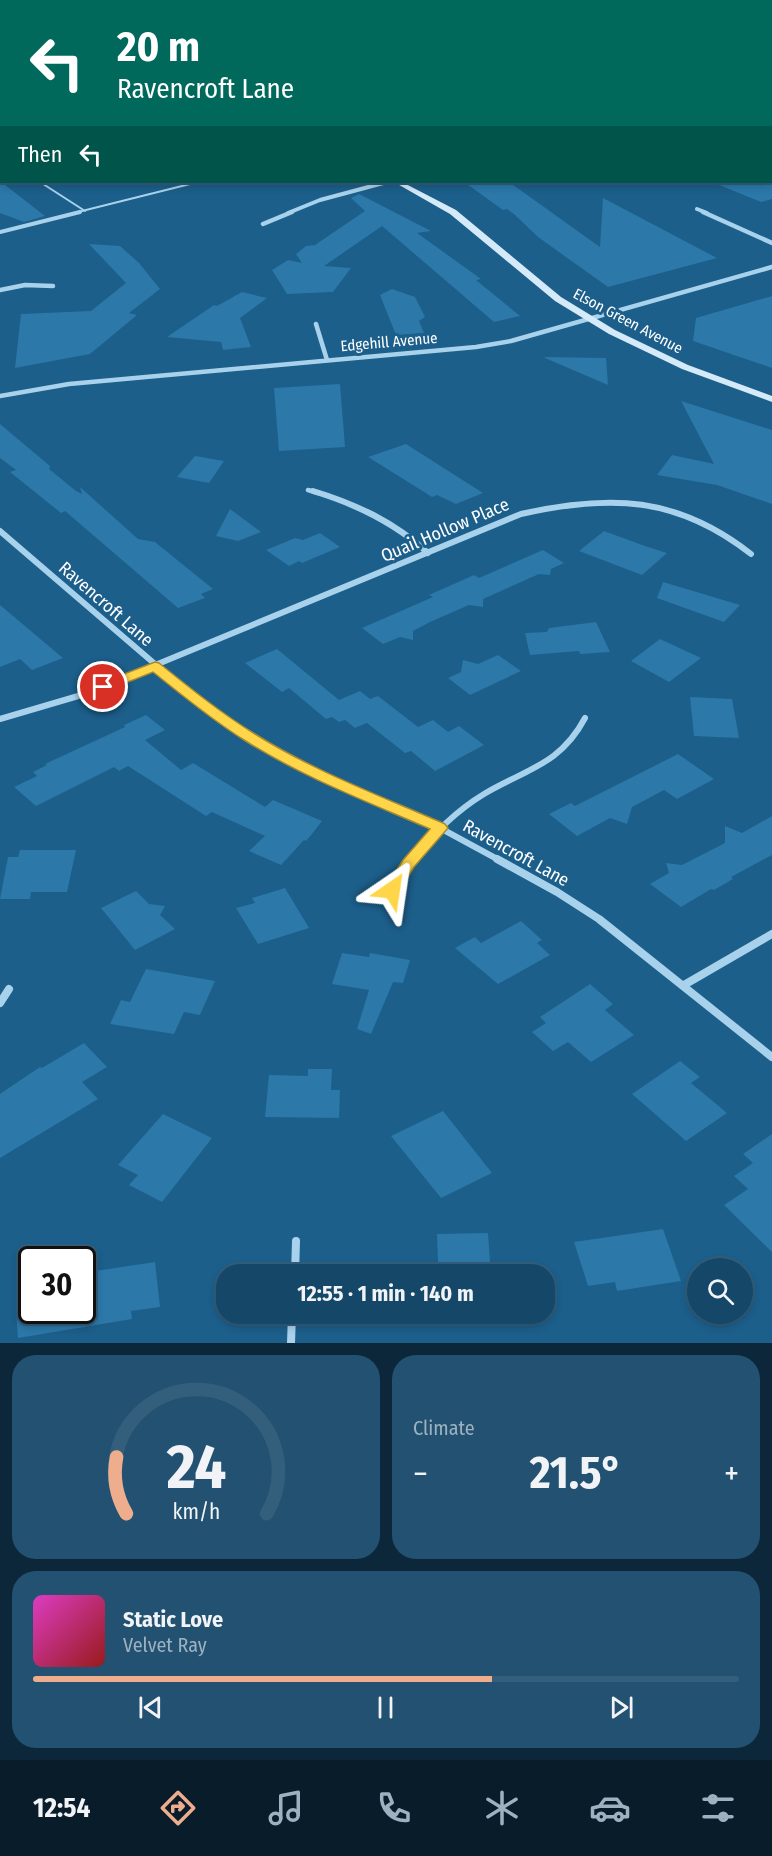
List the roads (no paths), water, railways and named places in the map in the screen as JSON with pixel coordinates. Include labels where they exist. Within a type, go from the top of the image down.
[{"type":"street","points":[[263,224],[320,200],[383,183]]},
{"type":"street","name":"Elson Green Avenue","points":[[399,183],[453,212],[558,299],[591,319],[685,367],[772,399]]},
{"type":"street","points":[[697,209],[772,243]]},
{"type":"street","name":"Edgehill Avenue","points":[[0,396],[69,384],[476,347],[511,341],[772,267]]},
{"type":"street","points":[[0,290],[25,285],[53,286]]},
{"type":"street","points":[[316,324],[327,360]]},
{"type":"street","points":[[308,490],[340,499],[376,514],[407,534],[428,553]]},
{"type":"street","name":"Quail Hollow Place","points":[[0,719],[85,694],[522,514],[566,504],[605,501],[647,504],[694,517],[735,540],[751,554]]},
{"type":"street","name":"Ravencroft Lane","points":[[0,531],[205,707],[251,738],[317,774],[440,828],[557,892],[599,919],[772,1057]]},
{"type":"street","points":[[392,890],[409,864],[440,828],[470,803],[505,781],[551,760],[579,734],[585,718]]},
{"type":"street","points":[[684,985],[772,934]]},
{"type":"street","points":[[0,1003],[9,989]]},
{"type":"street","points":[[295,1264],[296,1241]]},
{"type":"street","points":[[291,1343],[292,1324]]},
{"type":"lane","points":[[42,183],[85,211]]},
{"type":"lane","points":[[0,232],[194,183]]}]
